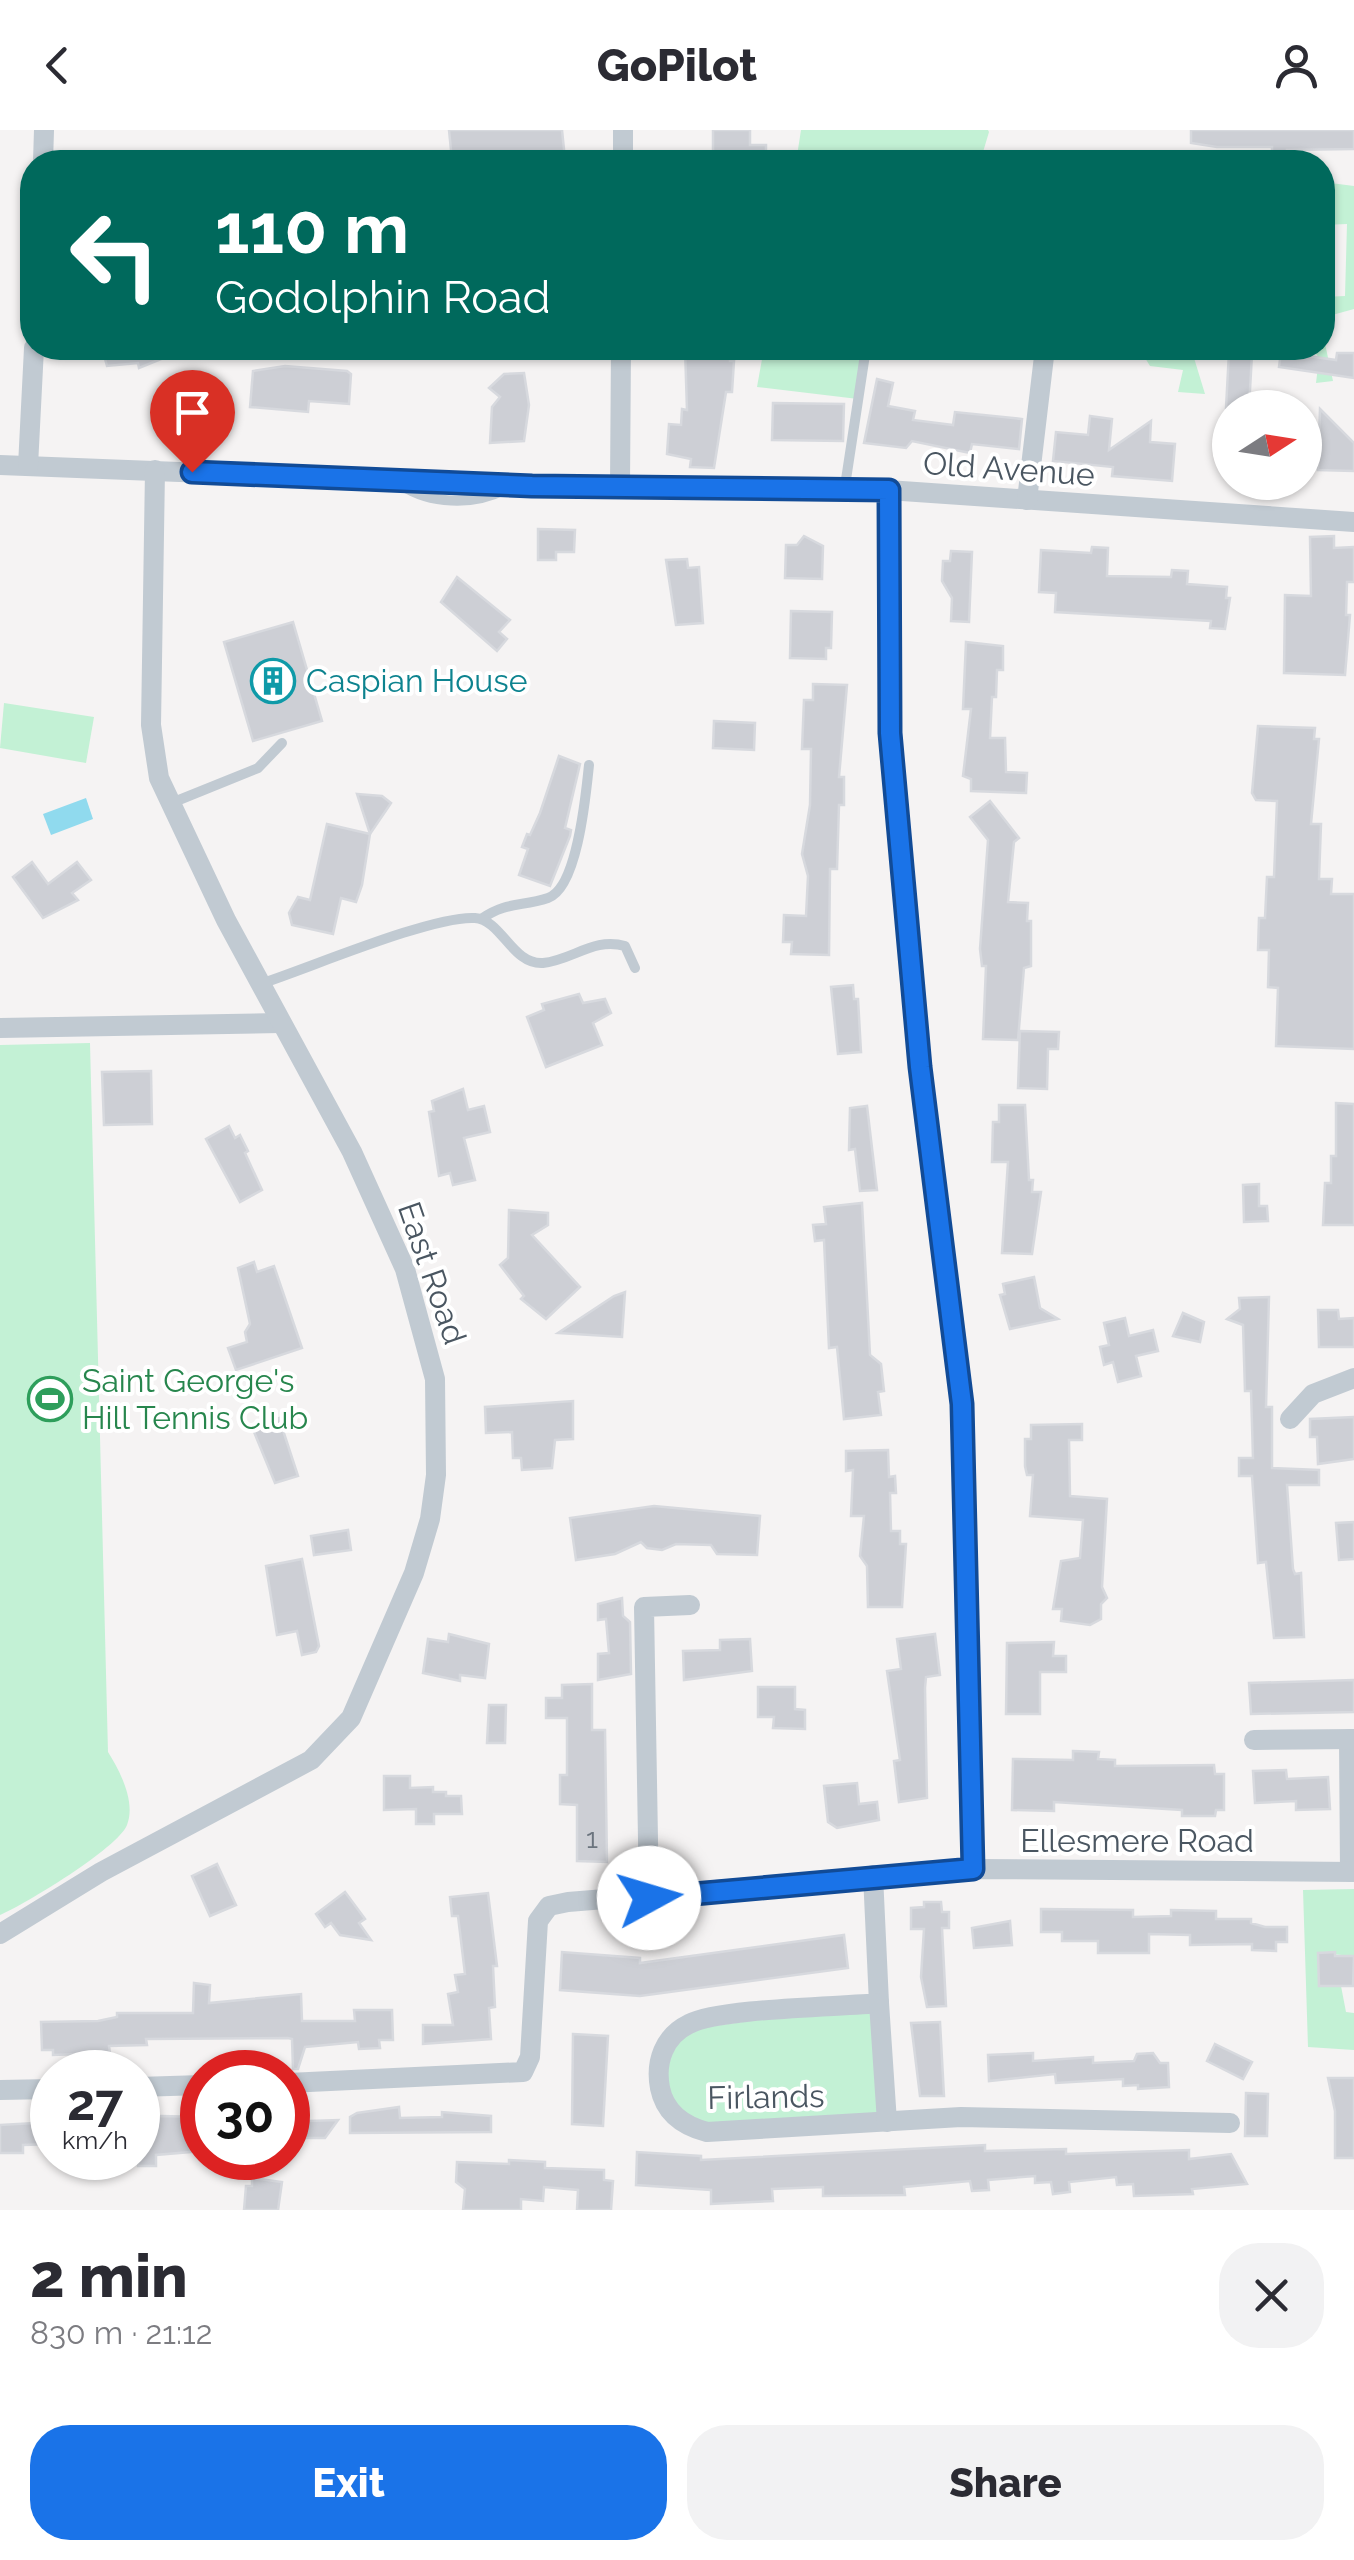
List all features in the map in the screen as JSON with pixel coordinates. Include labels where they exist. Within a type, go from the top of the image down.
[{"type":"street","points":[[28,466],[33,360]]},
{"type":"street","points":[[620,484],[621,360]]},
{"type":"street","points":[[1027,500],[1043,360]]},
{"type":"street","name":"Old Avenue","points":[[0,465],[514,485],[844,487],[1354,522]]},
{"type":"street","name":"East Road","points":[[0,1934],[100,1872],[311,1760],[351,1718],[414,1573],[430,1519],[438,1444],[435,1379],[427,1340],[385,1220],[259,984],[168,804],[159,778],[151,725],[155,470]]},
{"type":"street","points":[[889,490],[890,733],[920,1067],[962,1404],[973,1869]]},
{"type":"street","points":[[0,1028],[280,1024]]},
{"type":"street","points":[[1290,1419],[1313,1394],[1354,1378]]},
{"type":"street","points":[[649,1898],[644,1607],[690,1605]]},
{"type":"street","points":[[1254,1740],[1352,1739],[1352,1872]]},
{"type":"street","name":"Ellesmere Road","points":[[310,2082],[522,2072],[530,2057],[542,1913],[568,1902],[973,1869],[1352,1872]]},
{"type":"street","points":[[873,1875],[887,2122]]},
{"type":"street","name":"Firlands","points":[[880,2003],[690,2023],[666,2044],[659,2060],[660,2084],[673,2114],[707,2132],[961,2118],[1230,2123]]},
{"type":"street","points":[[0,2090],[30,2089]]},
{"type":"lane","points":[[844,487],[864,360]]},
{"type":"lane","points":[[168,804],[258,768],[282,743]]},
{"type":"lane","points":[[259,984],[415,931],[481,919],[501,906],[545,900],[562,888],[581,830],[590,765]]},
{"type":"lane","points":[[481,919],[530,960],[542,963],[604,942],[625,946],[635,968]]},
{"type":"green space","points":[[801,130],[989,132],[984,150],[798,150]]},
{"type":"green space","points":[[1335,184],[1354,186],[1354,309],[1335,314],[1335,296],[1345,296],[1347,224],[1335,224]]},
{"type":"green space","points":[[762,360],[864,360],[858,399],[757,387]]},
{"type":"green space","points":[[1146,360],[1195,360],[1205,394],[1178,392],[1183,370],[1150,366]]},
{"type":"green space","points":[[1319,360],[1328,360],[1333,381],[1316,383]]},
{"type":"green space","points":[[4,703],[94,717],[86,763],[0,748]]},
{"type":"green space","name":"Saint George's Hill Tennis Club","points":[[90,1043],[108,1752],[130,1807],[127,1825],[107,1847],[0,1915],[0,1045]]},
{"type":"green space","points":[[1354,1889],[1354,1956],[1318,1953],[1319,1986],[1341,1986],[1346,2012],[1354,2013],[1354,2050],[1308,2047],[1303,1890]]},
{"type":"green space","points":[[879,2003],[887,2122],[707,2132],[664,2102],[666,2044],[678,2031]]},
{"type":"water","points":[[86,798],[93,819],[51,835],[43,814]]},
{"type":"building","points":[[449,130],[562,130],[564,150],[451,150]]},
{"type":"building","points":[[713,130],[750,130],[750,145],[766,145],[766,150],[713,150]]},
{"type":"building","points":[[1191,130],[1354,130],[1354,149],[1272,150],[1191,143]]},
{"type":"building","points":[[1337,353],[1354,353],[1354,378],[1279,367],[1280,360],[1336,360]]},
{"type":"building","points":[[105,360],[159,360],[139,368],[138,363],[107,366]]},
{"type":"building","points":[[685,360],[734,361],[732,392],[726,392],[714,468],[690,467],[691,459],[667,454],[669,424],[681,425],[682,409],[687,410]]},
{"type":"building","points":[[1229,360],[1252,360],[1250,390],[1227,390]]},
{"type":"building","points":[[285,366],[347,371],[351,374],[349,404],[309,401],[308,412],[250,407],[253,371]]},
{"type":"building","points":[[524,373],[529,405],[524,441],[490,443],[492,407],[500,397],[489,388],[504,374]]},
{"type":"building","points":[[877,379],[893,383],[888,406],[915,411],[913,420],[953,425],[955,412],[1022,419],[1019,449],[972,444],[970,453],[912,441],[906,448],[864,443]]},
{"type":"building","points":[[773,403],[844,404],[843,441],[772,440]]},
{"type":"building","points":[[1322,411],[1354,443],[1354,471],[1322,470]]},
{"type":"building","points":[[1090,416],[1112,419],[1109,450],[1151,421],[1150,442],[1175,444],[1172,481],[1112,476],[1113,467],[1053,461],[1056,432],[1088,435]]},
{"type":"building","points":[[538,529],[575,530],[574,552],[556,552],[556,560],[538,560]]},
{"type":"building","points":[[804,536],[823,546],[822,579],[785,578],[786,545],[797,545]]},
{"type":"building","points":[[1334,536],[1334,548],[1354,547],[1354,582],[1347,582],[1346,615],[1350,615],[1345,675],[1284,673],[1285,595],[1311,596],[1310,537]]},
{"type":"building","points":[[1092,547],[1108,548],[1107,576],[1171,577],[1172,570],[1188,571],[1187,584],[1227,587],[1226,598],[1230,598],[1225,629],[1210,628],[1211,621],[1055,612],[1056,593],[1039,592],[1041,550],[1091,553]]},
{"type":"building","points":[[951,551],[972,552],[969,622],[951,621],[952,598],[942,581],[943,561],[950,561]]},
{"type":"building","points":[[687,559],[688,568],[699,567],[703,623],[676,625],[666,560]]},
{"type":"building","points":[[457,577],[510,620],[499,632],[507,639],[497,651],[441,602]]},
{"type":"building","points":[[791,611],[832,612],[831,648],[826,648],[826,659],[790,658]]},
{"type":"building","name":"Caspian House","points":[[293,622],[322,721],[253,741],[224,642]]},
{"type":"building","points":[[966,642],[1003,646],[1003,670],[997,670],[996,697],[992,697],[990,738],[1005,738],[1006,772],[1027,773],[1026,793],[971,791],[971,779],[963,776],[971,709],[963,709]]},
{"type":"building","points":[[813,684],[847,685],[839,777],[844,777],[844,805],[839,805],[837,869],[830,869],[829,955],[791,954],[792,942],[783,942],[784,915],[806,916],[808,876],[802,854],[810,805],[811,749],[802,749],[804,700],[813,700]]},
{"type":"building","points":[[714,721],[755,723],[754,750],[713,748]]},
{"type":"building","points":[[1258,726],[1315,728],[1314,739],[1319,739],[1311,824],[1321,824],[1319,879],[1332,879],[1331,894],[1354,894],[1354,1049],[1276,1046],[1278,988],[1268,987],[1269,950],[1258,950],[1259,918],[1265,918],[1267,877],[1274,877],[1277,801],[1256,800],[1252,793]]},
{"type":"building","points":[[559,756],[580,764],[565,828],[571,830],[570,836],[550,886],[519,875],[528,849],[522,847],[540,813]]},
{"type":"building","points":[[357,794],[382,796],[391,803],[370,834]]},
{"type":"building","points":[[990,801],[1019,838],[1014,842],[1008,902],[1028,903],[1027,921],[1031,921],[1031,966],[1024,968],[1018,1040],[983,1039],[986,966],[982,966],[980,949],[988,840],[970,817]]},
{"type":"building","points":[[327,824],[370,834],[356,902],[341,898],[333,934],[292,925],[289,913],[298,897],[310,900]]},
{"type":"building","points":[[32,862],[48,884],[77,862],[91,880],[72,893],[78,900],[43,918],[13,877]]},
{"type":"building","points":[[853,985],[854,999],[858,999],[861,1052],[838,1054],[831,987]]},
{"type":"building","points":[[579,994],[583,1003],[605,999],[611,1013],[593,1023],[602,1045],[546,1067],[527,1017],[544,1010],[542,1004]]},
{"type":"building","points":[[1020,1031],[1059,1032],[1058,1049],[1048,1049],[1047,1089],[1018,1088]]},
{"type":"building","points":[[151,1071],[152,1124],[104,1125],[102,1072]]},
{"type":"building","points":[[463,1089],[468,1110],[484,1106],[490,1132],[464,1138],[475,1180],[453,1185],[450,1173],[439,1176],[429,1112],[434,1111],[432,1101]]},
{"type":"building","points":[[1336,1103],[1354,1104],[1354,1225],[1323,1225],[1325,1183],[1331,1183],[1331,1156],[1336,1156]]},
{"type":"building","points":[[999,1105],[1025,1105],[1029,1180],[1033,1180],[1032,1192],[1041,1192],[1032,1254],[1002,1253],[1008,1162],[992,1162],[993,1122],[999,1122]]},
{"type":"building","points":[[867,1106],[877,1190],[860,1191],[855,1149],[849,1150],[850,1108]]},
{"type":"building","points":[[229,1126],[235,1138],[240,1135],[262,1190],[240,1202],[206,1139]]},
{"type":"building","points":[[1259,1184],[1259,1206],[1267,1206],[1268,1221],[1244,1222],[1243,1185]]},
{"type":"building","points":[[862,1203],[870,1355],[881,1364],[884,1391],[878,1392],[881,1415],[844,1419],[837,1347],[829,1348],[824,1240],[815,1241],[813,1225],[826,1224],[824,1207]]},
{"type":"building","points":[[509,1210],[548,1213],[548,1225],[532,1235],[580,1287],[546,1319],[521,1299],[524,1296],[500,1265],[508,1258]]},
{"type":"building","points":[[254,1262],[257,1272],[274,1266],[302,1348],[236,1370],[228,1348],[247,1342],[245,1332],[250,1324],[238,1268]]},
{"type":"building","points":[[1034,1277],[1040,1308],[1058,1319],[1010,1329],[1000,1295],[1005,1294],[1003,1284]]},
{"type":"building","points":[[625,1292],[622,1337],[558,1333],[614,1296]]},
{"type":"building","points":[[1269,1297],[1266,1407],[1272,1407],[1272,1468],[1319,1470],[1319,1485],[1287,1485],[1293,1569],[1295,1574],[1301,1573],[1304,1637],[1274,1638],[1266,1562],[1258,1563],[1252,1476],[1239,1476],[1239,1458],[1253,1458],[1251,1391],[1245,1391],[1243,1325],[1227,1319],[1240,1309],[1239,1298]]},
{"type":"building","points":[[1318,1310],[1338,1310],[1339,1319],[1354,1318],[1354,1347],[1319,1347]]},
{"type":"building","points":[[1183,1313],[1204,1322],[1200,1342],[1173,1336]]},
{"type":"building","points":[[1125,1318],[1129,1336],[1153,1330],[1158,1351],[1136,1356],[1141,1376],[1118,1382],[1113,1362],[1104,1365],[1100,1347],[1109,1345],[1104,1323]]},
{"type":"building","points":[[573,1401],[573,1439],[555,1440],[552,1468],[522,1470],[521,1458],[513,1458],[512,1432],[486,1433],[485,1407]]},
{"type":"building","points":[[1354,1417],[1354,1459],[1318,1464],[1317,1437],[1310,1437],[1310,1419]]},
{"type":"building","points":[[279,1418],[298,1476],[275,1483],[252,1427]]},
{"type":"building","points":[[1082,1424],[1082,1440],[1069,1440],[1070,1496],[1107,1499],[1102,1587],[1107,1598],[1101,1604],[1101,1619],[1090,1625],[1061,1621],[1062,1609],[1053,1609],[1061,1561],[1080,1558],[1083,1520],[1030,1516],[1033,1475],[1027,1475],[1025,1466],[1025,1439],[1031,1439],[1031,1425]]},
{"type":"building","points":[[888,1450],[889,1477],[895,1476],[896,1493],[890,1493],[891,1531],[900,1531],[900,1544],[906,1544],[902,1607],[868,1607],[867,1566],[860,1556],[864,1516],[851,1516],[853,1470],[846,1471],[846,1451]]},
{"type":"building","points":[[654,1506],[760,1516],[757,1555],[717,1554],[711,1545],[676,1544],[662,1550],[647,1548],[641,1542],[615,1554],[576,1560],[570,1518]]},
{"type":"building","points":[[1354,1522],[1354,1559],[1339,1560],[1336,1523]]},
{"type":"building","points":[[348,1530],[351,1550],[314,1555],[311,1536]]},
{"type":"building","points":[[302,1559],[319,1646],[316,1652],[302,1655],[297,1631],[277,1635],[266,1566]]},
{"type":"building","points":[[622,1598],[623,1616],[630,1622],[631,1674],[598,1680],[598,1654],[609,1653],[606,1619],[598,1620],[598,1604]]},
{"type":"building","points":[[449,1634],[489,1644],[485,1678],[460,1675],[460,1681],[423,1673],[428,1639],[448,1642]]},
{"type":"building","points":[[935,1634],[940,1675],[926,1677],[925,1688],[927,1798],[899,1802],[894,1761],[900,1760],[887,1671],[901,1669],[897,1639]]},
{"type":"building","points":[[750,1639],[752,1671],[684,1680],[683,1651],[720,1650],[720,1640]]},
{"type":"building","points":[[1054,1642],[1053,1656],[1066,1656],[1066,1672],[1040,1672],[1040,1714],[1006,1714],[1007,1643]]},
{"type":"building","points":[[1354,1680],[1354,1712],[1251,1714],[1249,1683]]},
{"type":"building","points":[[592,1684],[592,1730],[605,1730],[607,1862],[577,1861],[577,1805],[560,1804],[560,1775],[567,1775],[567,1718],[546,1718],[546,1698],[562,1698],[562,1685]]},
{"type":"building","points":[[758,1687],[795,1687],[795,1709],[805,1710],[805,1729],[773,1728],[774,1717],[758,1717]]},
{"type":"building","points":[[489,1705],[506,1705],[505,1743],[487,1743]]},
{"type":"building","points":[[1073,1751],[1099,1752],[1098,1759],[1115,1760],[1115,1766],[1214,1765],[1215,1774],[1224,1774],[1224,1810],[1216,1810],[1215,1816],[1182,1816],[1182,1810],[1054,1802],[1054,1811],[1012,1810],[1013,1759],[1073,1760]]},
{"type":"building","points":[[1286,1770],[1287,1779],[1328,1777],[1330,1809],[1296,1810],[1296,1801],[1255,1803],[1253,1771]]},
{"type":"building","points":[[384,1776],[410,1776],[410,1788],[433,1787],[433,1792],[461,1796],[462,1814],[434,1814],[434,1824],[416,1824],[416,1809],[384,1810]]},
{"type":"building","points":[[857,1783],[859,1804],[877,1802],[879,1820],[837,1828],[828,1822],[824,1786]]},
{"type":"building","points":[[217,1864],[236,1905],[210,1916],[192,1876]]},
{"type":"building","points":[[345,1892],[365,1919],[359,1923],[371,1940],[340,1935],[331,1923],[325,1927],[316,1914]]},
{"type":"building","points":[[488,1893],[497,1966],[493,1966],[495,2007],[489,2008],[491,2039],[423,2044],[423,2025],[453,2025],[448,1994],[458,1992],[455,1975],[465,1974],[458,1916],[452,1916],[450,1897]]},
{"type":"building","points":[[924,1902],[941,1902],[942,1912],[949,1912],[949,1928],[942,1928],[946,2006],[927,2007],[921,1977],[924,1929],[911,1929],[911,1908],[924,1907]]},
{"type":"building","points":[[1041,1909],[1133,1910],[1133,1917],[1171,1916],[1171,1910],[1216,1911],[1216,1919],[1251,1919],[1251,1923],[1265,1927],[1287,1927],[1287,1942],[1276,1942],[1276,1951],[1252,1950],[1252,1944],[1190,1945],[1190,1935],[1149,1934],[1149,1953],[1098,1953],[1098,1941],[1062,1941],[1062,1932],[1041,1932]]},
{"type":"building","points":[[1010,1921],[1012,1945],[974,1948],[972,1928]]},
{"type":"building","points":[[844,1935],[848,1968],[640,1996],[560,1990],[562,1952],[640,1958],[640,1963]]},
{"type":"building","points":[[1335,1952],[1335,1956],[1354,1956],[1353,1986],[1319,1986],[1318,1953]]},
{"type":"building","points":[[194,1983],[210,1985],[209,2003],[301,1994],[302,2021],[355,2021],[354,2010],[392,2010],[393,2040],[379,2040],[380,2048],[359,2049],[358,2042],[292,2050],[292,2039],[288,2038],[146,2039],[147,2045],[109,2046],[110,2050],[42,2050],[41,2022],[98,2021],[117,2017],[117,2013],[193,2013]]},
{"type":"building","points":[[940,2022],[944,2096],[920,2096],[911,2023]]},
{"type":"building","points":[[573,2034],[608,2036],[603,2126],[572,2124]]},
{"type":"building","points":[[1215,2044],[1252,2062],[1243,2079],[1207,2061]]},
{"type":"building","points":[[1033,2053],[1033,2061],[1093,2057],[1093,2063],[1134,2061],[1137,2054],[1153,2053],[1160,2063],[1168,2063],[1169,2087],[1138,2089],[1138,2085],[1123,2086],[1123,2079],[1056,2083],[1055,2074],[989,2081],[988,2055]]},
{"type":"building","points":[[1328,2078],[1354,2078],[1354,2158],[1335,2158],[1335,2111]]},
{"type":"building","points":[[1246,2093],[1268,2094],[1267,2136],[1245,2136]]},
{"type":"building","points":[[399,2107],[400,2118],[442,2117],[442,2112],[491,2116],[491,2132],[350,2133],[350,2117],[357,2113]]},
{"type":"building","points":[[160,2116],[180,2116],[180,2153],[160,2155]]},
{"type":"building","points":[[338,2120],[325,2138],[310,2138],[310,2121]]},
{"type":"building","points":[[30,2123],[30,2145],[23,2145],[23,2153],[0,2153],[0,2125]]},
{"type":"building","points":[[985,2145],[985,2151],[1066,2149],[1066,2154],[1189,2150],[1189,2159],[1231,2154],[1247,2184],[1192,2189],[1193,2194],[1134,2196],[1133,2184],[1117,2185],[1116,2177],[1069,2182],[1070,2192],[1053,2194],[1051,2182],[1035,2183],[1035,2176],[988,2180],[989,2190],[972,2191],[970,2181],[904,2187],[905,2195],[823,2196],[823,2187],[772,2189],[773,2201],[711,2204],[711,2190],[636,2185],[637,2152],[701,2156],[701,2160]]},
{"type":"building","points":[[509,2160],[545,2162],[545,2168],[604,2170],[604,2180],[613,2181],[611,2210],[577,2210],[578,2190],[544,2187],[543,2201],[521,2199],[521,2210],[463,2210],[465,2189],[456,2182],[457,2162],[509,2164]]},
{"type":"building","points":[[252,2180],[282,2182],[278,2210],[244,2210],[246,2186],[252,2186]]},
{"type":"place","name":"Caspian House","points":[[273,681]]},
{"type":"place","name":"Saint George's Hill Tennis Club","points":[[50,1399]]},
{"type":"route","points":[[192,472],[532,486],[673,484],[889,490],[890,733],[920,1067],[962,1404],[968,1515],[973,1869],[649,1898]]}]
